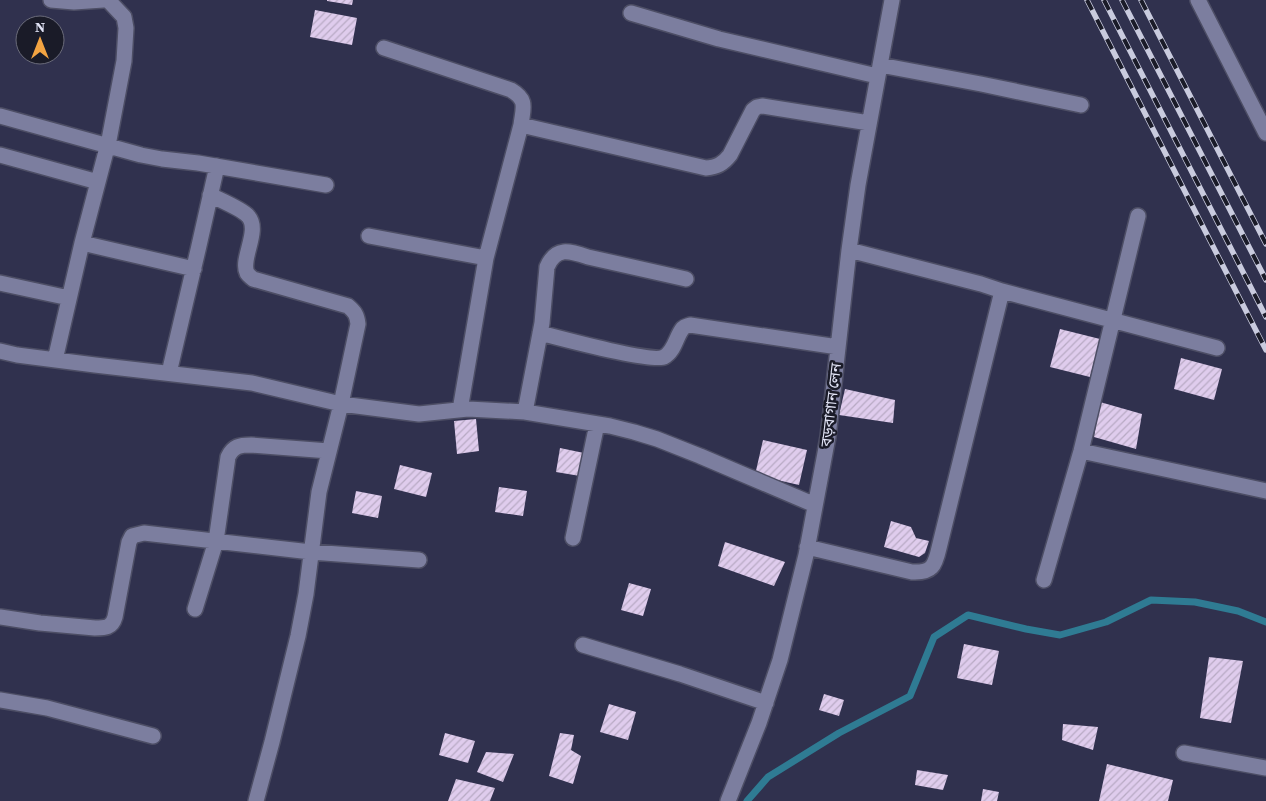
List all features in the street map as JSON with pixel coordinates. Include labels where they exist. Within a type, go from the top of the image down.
[{"type":"street","points":[[51,0],[74,2],[103,0]]},
{"type":"street","points":[[54,360],[108,146],[120,88],[126,28],[124,17],[108,0]]},
{"type":"street","name":"বড়বাগান লেন","points":[[728,801],[766,703],[780,660],[807,547],[828,437],[849,250],[869,122],[892,0]]},
{"type":"street","points":[[1198,0],[1266,133]]},
{"type":"street","points":[[631,13],[719,39],[878,70],[981,84],[1081,105]]},
{"type":"street","points":[[384,48],[511,90],[519,94],[523,100],[521,125],[486,258],[460,410]]},
{"type":"street","points":[[521,125],[706,168],[726,162],[753,110],[757,107],[762,106],[869,122]]},
{"type":"street","points":[[0,116],[141,155],[326,185]]},
{"type":"street","points":[[0,155],[98,182]]},
{"type":"street","points":[[169,373],[217,166]]},
{"type":"street","points":[[210,196],[247,214],[252,221],[246,265],[247,273],[253,279],[348,306],[358,316],[358,324],[341,404],[319,492],[306,594],[298,636],[256,801]]},
{"type":"street","points":[[1044,580],[1081,451],[1138,216]]},
{"type":"street","points":[[369,236],[486,258]]},
{"type":"street","points":[[82,243],[194,269]]},
{"type":"street","points":[[849,250],[1217,348]]},
{"type":"street","points":[[525,412],[542,323],[547,267],[550,259],[556,254],[564,251],[574,252],[588,258],[686,279]]},
{"type":"street","points":[[0,283],[69,298]]},
{"type":"street","points":[[807,547],[912,572],[930,569],[936,561],[940,548],[1002,291]]},
{"type":"street","points":[[540,334],[653,358],[666,356],[683,328],[690,325],[838,347]]},
{"type":"street","points":[[0,351],[54,360],[252,383],[341,404],[419,414],[468,409],[525,412],[597,424],[656,439],[815,505]]},
{"type":"street","points":[[573,538],[597,424]]},
{"type":"street","points":[[195,609],[216,541],[228,457],[231,451],[235,447],[251,445],[329,451]]},
{"type":"street","points":[[1081,451],[1266,491]]},
{"type":"street","points":[[0,617],[95,628],[110,626],[115,617],[129,542],[132,536],[144,533],[311,552],[419,560]]},
{"type":"street","points":[[582,645],[680,674],[766,703]]},
{"type":"street","points":[[0,700],[82,716],[153,736]]},
{"type":"street","points":[[1184,753],[1266,768]]},
{"type":"building","points":[[327,0],[353,0],[352,5]]},
{"type":"building","points":[[315,10],[357,18],[352,45],[310,37]]},
{"type":"building","points":[[1060,329],[1100,339],[1090,377],[1050,367]]},
{"type":"building","points":[[1181,358],[1222,369],[1214,400],[1174,389]]},
{"type":"building","points":[[845,389],[895,400],[893,423],[839,415]]},
{"type":"building","points":[[1100,402],[1142,414],[1136,449],[1094,437]]},
{"type":"building","points":[[476,419],[479,451],[457,454],[454,421]]},
{"type":"building","points":[[763,440],[807,450],[799,485],[755,475]]},
{"type":"building","points":[[560,448],[584,453],[580,476],[556,472]]},
{"type":"building","points":[[400,465],[432,473],[426,497],[394,489]]},
{"type":"building","points":[[499,487],[527,491],[523,516],[495,512]]},
{"type":"building","points":[[356,491],[382,496],[378,518],[352,513]]},
{"type":"building","points":[[891,521],[911,527],[916,538],[929,541],[925,553],[919,557],[884,547]]},
{"type":"building","points":[[725,542],[785,562],[774,586],[718,566]]},
{"type":"building","points":[[629,583],[651,589],[643,616],[621,610]]},
{"type":"building","points":[[964,644],[999,651],[992,685],[957,678]]},
{"type":"building","points":[[1209,657],[1243,661],[1231,723],[1200,718]]},
{"type":"building","points":[[824,694],[844,700],[839,716],[819,710]]},
{"type":"building","points":[[609,704],[636,712],[628,740],[600,732]]},
{"type":"building","points":[[1063,724],[1098,727],[1093,750],[1062,740]]},
{"type":"building","points":[[445,733],[475,741],[468,763],[439,755]]},
{"type":"building","points":[[560,733],[574,735],[571,750],[581,756],[573,784],[549,776]]},
{"type":"building","points":[[486,752],[514,754],[503,782],[477,772]]},
{"type":"building","points":[[1107,764],[1173,780],[1168,801],[1099,801]]},
{"type":"building","points":[[917,770],[948,775],[943,790],[915,785]]},
{"type":"building","points":[[456,779],[495,788],[490,801],[448,801]]},
{"type":"building","points":[[983,789],[999,792],[997,801],[981,801]]},
{"type":"waterway","points":[[747,801],[768,777],[839,733],[910,696],[934,637],[968,615],[1060,635],[1106,622],[1151,600],[1195,602],[1238,611],[1266,622]]},
{"type":"railway","points":[[1087,0],[1266,350]]},
{"type":"railway","points":[[1104,0],[1266,317]]},
{"type":"railway","points":[[1122,0],[1266,280]]},
{"type":"railway","points":[[1141,0],[1266,244]]}]
